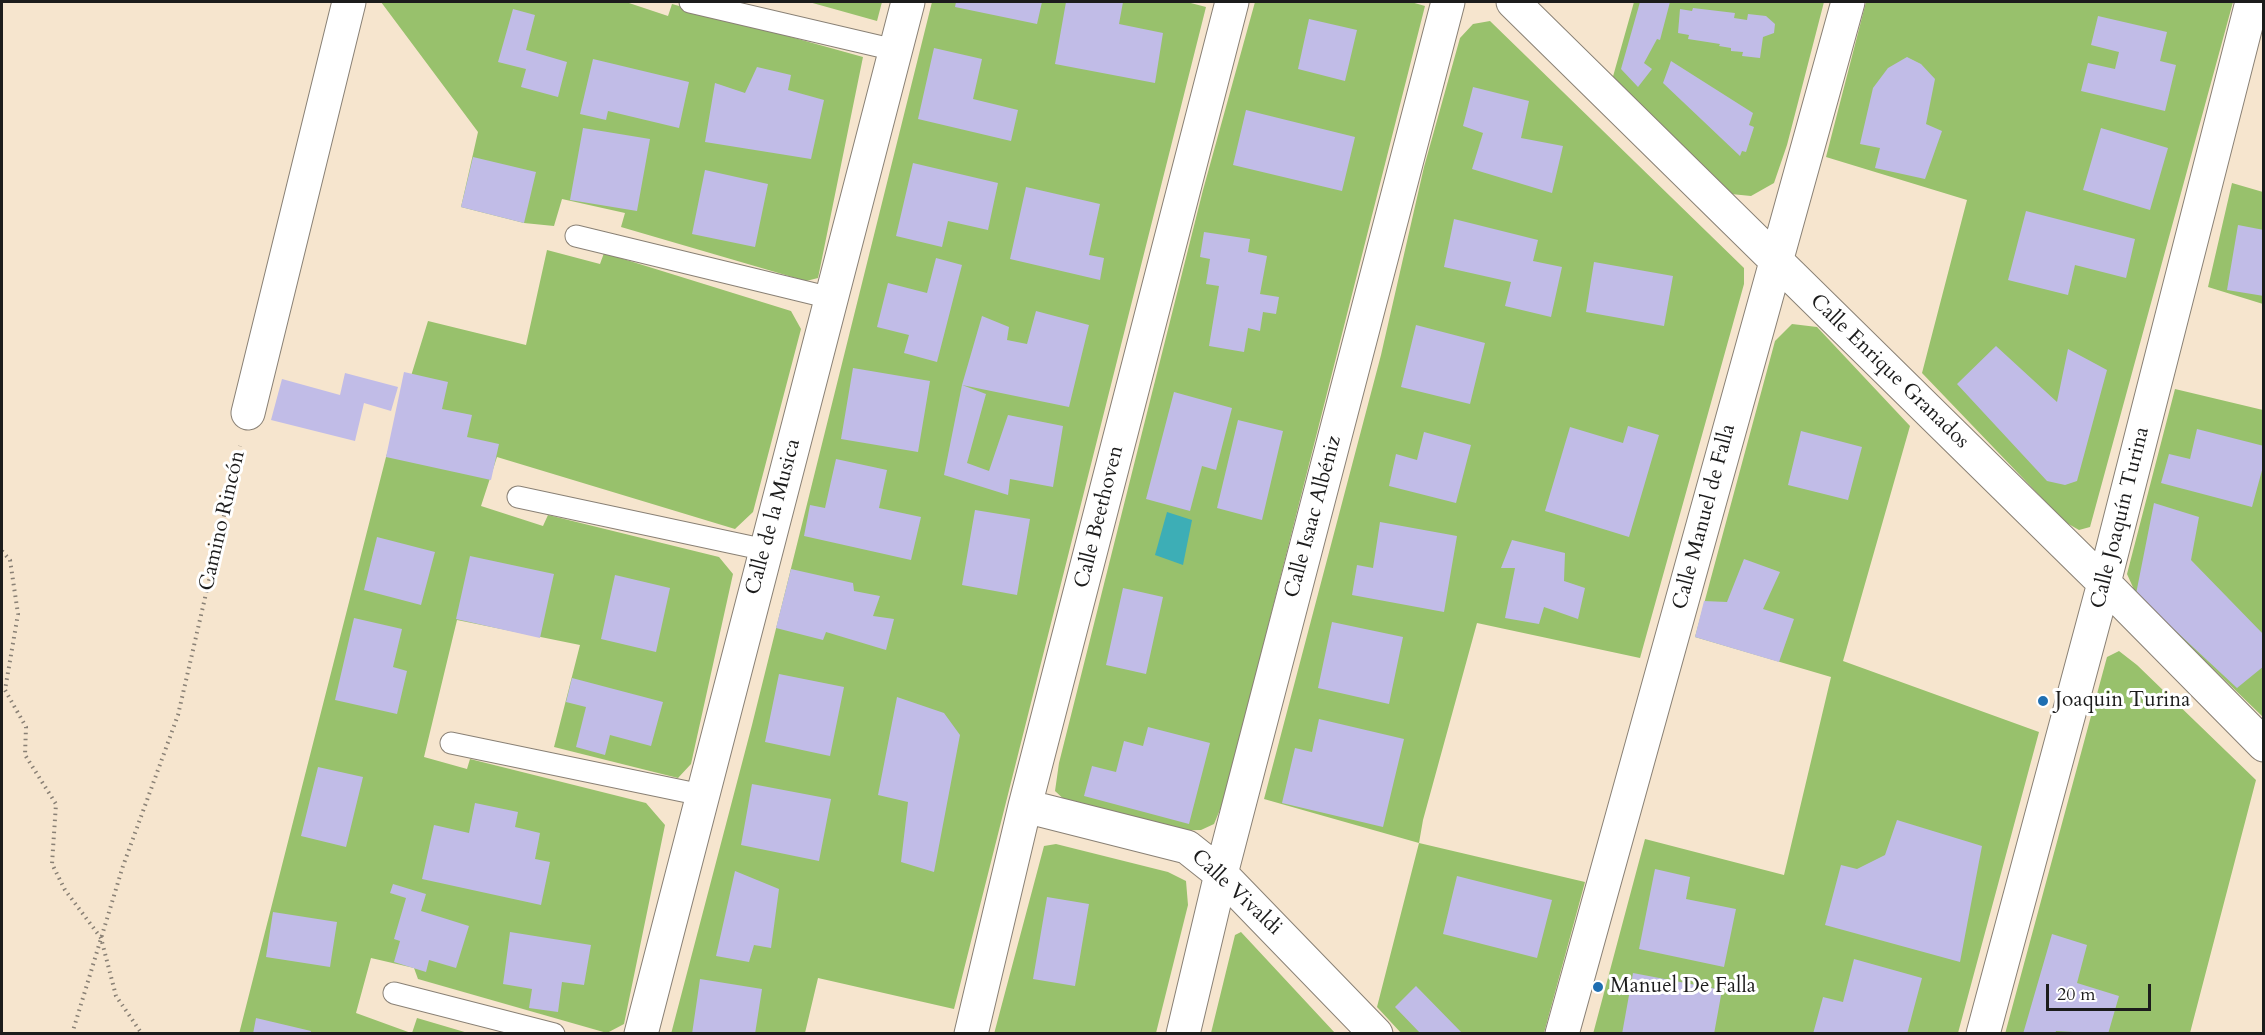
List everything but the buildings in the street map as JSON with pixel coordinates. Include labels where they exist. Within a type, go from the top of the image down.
[{"type":"street","points":[[248,413],[349,2]]},
{"type":"street","name":"Calle de la Musica","points":[[641,1034],[908,2]]},
{"type":"street","name":"Calle Beethoven","points":[[971,1034],[1025,806],[1232,2]]},
{"type":"street","name":"Calle Isaac Albéniz","points":[[1183,1034],[1221,874],[1448,2]]},
{"type":"street","name":"Calle Enrique Granados","points":[[1513,2],[2104,583],[2264,745]]},
{"type":"street","name":"Calle Manuel de Falla","points":[[1562,1034],[1848,2]]},
{"type":"street","name":"Calle Joaquín Turina","points":[[1983,1034],[2104,583],[2252,2]]},
{"type":"street","name":"Calle Vivaldi","points":[[1025,806],[1187,847],[1221,874],[1376,1034]]},
{"type":"lane","points":[[690,2],[895,50]]},
{"type":"lane","points":[[576,236],[831,298]]},
{"type":"lane","points":[[518,497],[766,550]]},
{"type":"lane","points":[[451,743],[702,795]]},
{"type":"lane","points":[[394,993],[554,1034]]},
{"type":"path","name":"Camino Rincón","points":[[72,1034],[123,866],[178,715],[248,413]]},
{"type":"path","points":[[2,551],[10,560],[18,614],[6,690],[26,727],[25,755],[56,804],[52,864],[65,890],[101,939],[116,996],[142,1034]]},
{"type":"green space","points":[[381,2],[626,2],[668,16],[672,4],[863,57],[818,278],[806,281],[621,227],[625,213],[562,199],[554,226],[524,223],[461,207],[478,132]]},
{"type":"green space","points":[[809,2],[882,2],[877,21]]},
{"type":"green space","points":[[932,2],[1187,2],[1206,7],[954,1009],[818,978],[805,1033],[671,1034],[752,725]]},
{"type":"green space","points":[[1255,2],[1411,2],[1425,6],[1224,800],[1214,824],[1201,830],[1164,831],[1068,803],[1055,791],[1059,763],[1203,190]]},
{"type":"green space","points":[[1634,2],[1824,2],[1787,145],[1774,183],[1751,196],[1731,194],[1612,80]]},
{"type":"green space","points":[[1866,2],[2233,2],[2090,527],[2079,530],[2065,522],[1922,373],[1967,200],[1826,157]]},
{"type":"green space","points":[[1490,21],[1744,268],[1744,284],[1640,658],[1477,623],[1423,820],[1419,843],[1264,799],[1381,355],[1424,167],[1460,38],[1473,24]]},
{"type":"green space","points":[[2232,183],[2263,192],[2263,304],[2208,287]]},
{"type":"green space","points":[[547,250],[600,264],[604,253],[791,311],[801,329],[753,512],[735,529],[497,457],[481,506],[543,526],[548,515],[719,557],[733,574],[691,764],[678,778],[554,747],[580,645],[457,620],[424,757],[467,769],[470,759],[646,803],[665,825],[624,1024],[607,1033],[418,979],[414,968],[371,958],[356,1013],[411,1033],[239,1034],[386,457],[428,321],[526,345]]},
{"type":"green space","points":[[1792,324],[1817,327],[1910,426],[1843,661],[2039,732],[1958,1033],[1593,1034],[1645,839],[1784,875],[1831,677],[1695,637],[1775,341]]},
{"type":"green space","points":[[2175,389],[2263,410],[2263,717],[2136,594],[2127,574]]},
{"type":"green space","points":[[2119,651],[2137,665],[2256,780],[2190,1033],[2005,1034],[2107,657]]},
{"type":"green space","points":[[1419,843],[1585,882],[1544,1033],[1401,1033],[1377,1007]]},
{"type":"green space","points":[[1056,844],[1168,872],[1186,881],[1188,905],[1156,1033],[994,1034],[1044,846]]},
{"type":"green space","points":[[1241,932],[1335,1033],[1211,1033],[1235,935]]},
{"type":"green space","points":[[417,1018],[468,1033],[412,1033]]},
{"type":"water","points":[[1167,512],[1192,520],[1183,565],[1155,555]]},
{"type":"place","name":"Joaquin Turina","points":[[2043,701]]},
{"type":"place","name":"Manuel De Falla","points":[[1598,987]]}]
